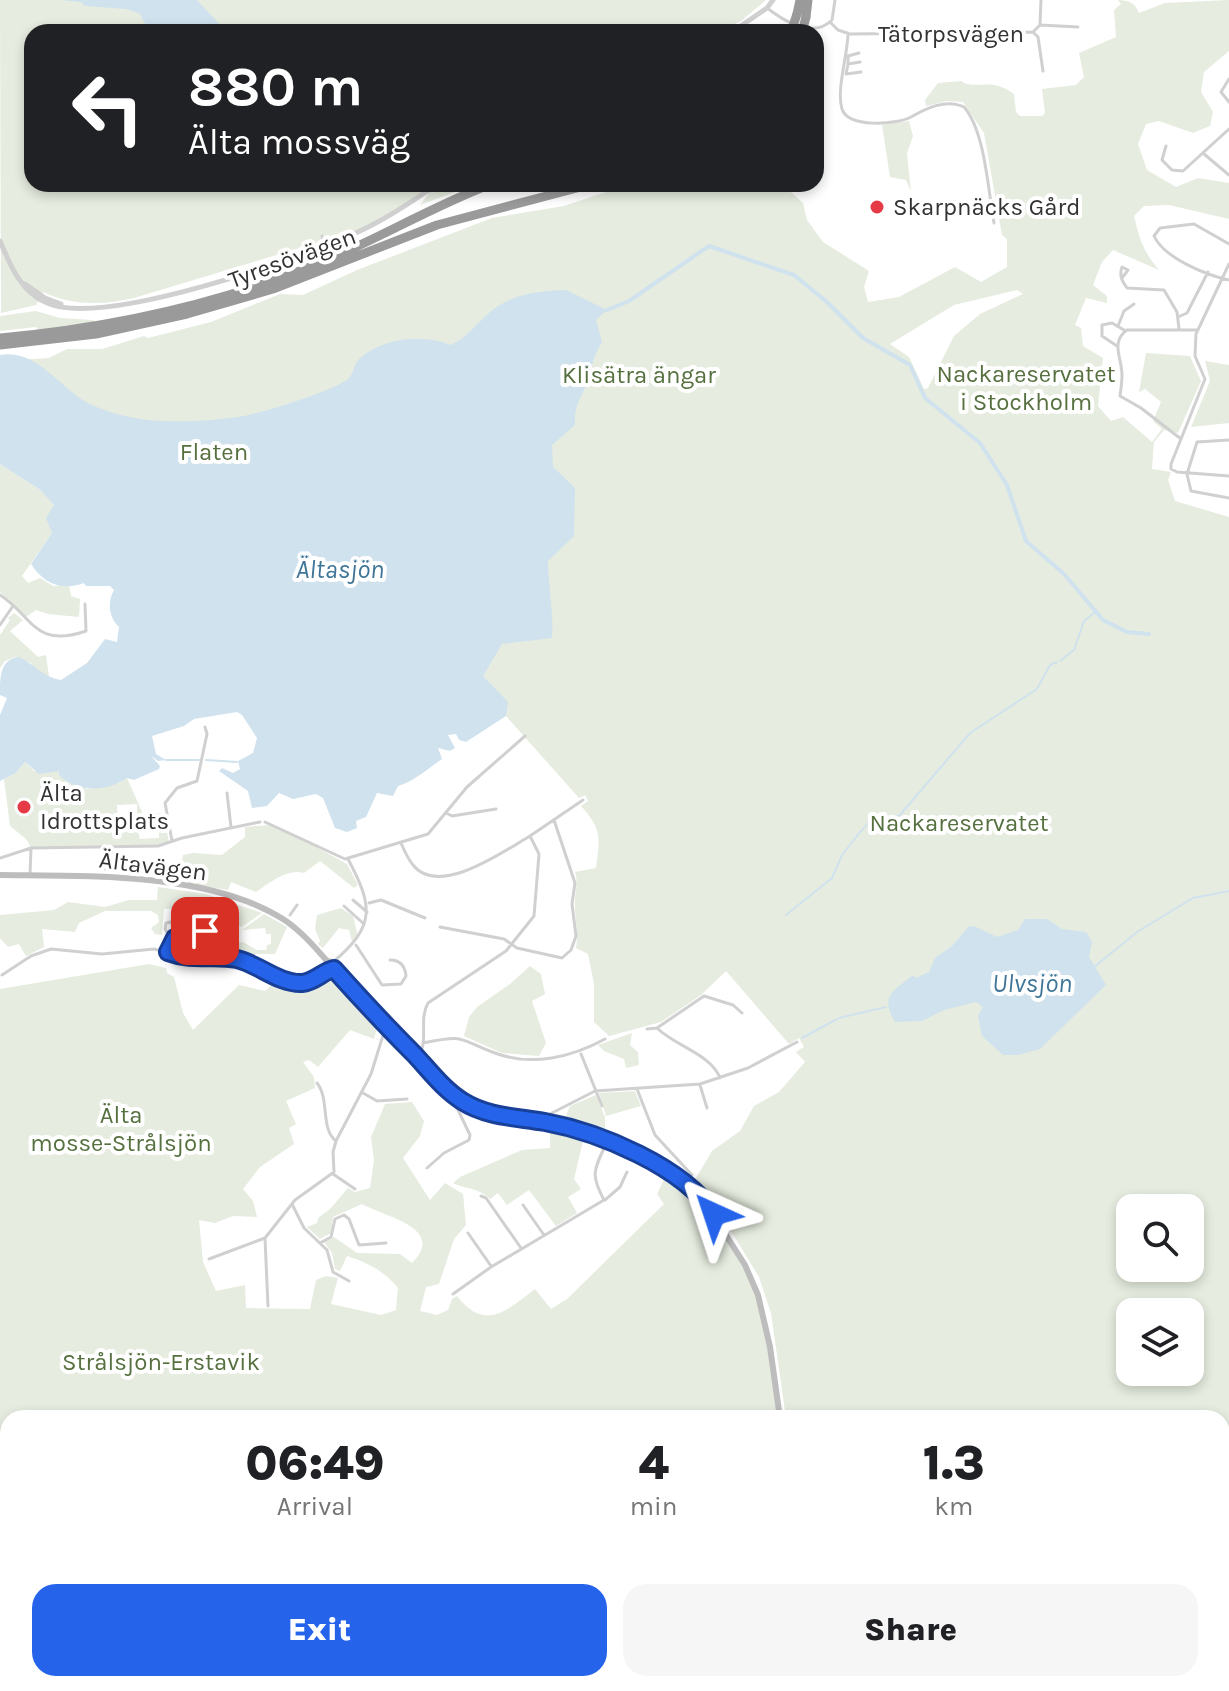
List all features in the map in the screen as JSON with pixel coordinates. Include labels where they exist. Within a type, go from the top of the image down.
[{"type":"highway","points":[[800,0],[802,24]]},
{"type":"highway","points":[[796,24],[808,0]]},
{"type":"highway","name":"Tyresövägen","points":[[0,338],[105,325],[226,296],[336,256],[474,192]]},
{"type":"highway","name":"Tyresövägen","points":[[0,345],[96,334],[187,314],[285,284],[437,225],[562,192]]},
{"type":"main road","name":"Ältavägen","points":[[0,875],[121,878],[229,895],[282,919],[304,936],[386,1027],[462,1102],[493,1114],[567,1127],[606,1142],[682,1180],[705,1200],[745,1265],[764,1314],[779,1410]]},
{"type":"street","points":[[744,24],[773,0]]},
{"type":"street","points":[[824,25],[830,22],[835,0]]},
{"type":"street","points":[[1033,32],[1040,25],[1041,0]]},
{"type":"street","points":[[767,8],[795,24]]},
{"type":"street","name":"Tätorpsvägen","points":[[830,22],[848,33],[1033,32],[1038,37],[1043,71]]},
{"type":"street","points":[[1040,25],[1078,27]]},
{"type":"street","points":[[848,33],[841,102],[844,113],[853,121],[865,123],[910,117],[918,110],[947,104],[964,107],[973,121],[982,152],[994,223]]},
{"type":"street","points":[[859,53],[848,56],[846,74],[861,72]]},
{"type":"street","points":[[848,64],[860,62]]},
{"type":"street","points":[[1229,79],[1221,92],[1229,102]]},
{"type":"street","points":[[1166,146],[1162,160],[1172,170],[1183,171],[1229,129]]},
{"type":"street","points":[[1204,153],[1229,175]]},
{"type":"street","points":[[1223,171],[1229,168]]},
{"type":"street","points":[[0,241],[22,282],[45,298],[69,307],[107,308],[138,304],[324,246],[383,219],[425,192]]},
{"type":"street","points":[[1229,244],[1194,224],[1156,231],[1155,241],[1175,257],[1229,280]]},
{"type":"street","points":[[322,236],[324,246]]},
{"type":"street","points":[[1229,264],[1198,330],[1195,356],[1205,379],[1171,469],[1187,474],[1229,476]]},
{"type":"street","points":[[1178,317],[1187,313],[1208,272]]},
{"type":"street","points":[[1122,278],[1127,288],[1164,290],[1178,317],[1179,329]]},
{"type":"street","points":[[1118,326],[1124,311],[1134,304]]},
{"type":"street","points":[[1117,346],[1100,331],[1108,322],[1124,330],[1198,330]]},
{"type":"street","points":[[1124,330],[1117,346],[1122,376],[1120,396],[1181,439]]},
{"type":"street","points":[[1229,440],[1197,442],[1187,474],[1191,491],[1229,498]]},
{"type":"street","points":[[0,595],[37,631],[66,635],[86,631],[85,604]]},
{"type":"street","points":[[0,625],[13,606]]},
{"type":"street","points":[[172,841],[165,803],[177,788],[197,781],[207,734],[205,727]]},
{"type":"street","points":[[0,858],[31,848],[158,846],[262,822],[286,830],[339,858],[348,859],[428,834],[467,787],[525,736]]},
{"type":"street","points":[[227,793],[231,827]]},
{"type":"street","points":[[400,842],[413,866],[438,878],[447,877],[484,862],[530,836],[583,800]]},
{"type":"street","points":[[446,813],[452,816],[496,809]]},
{"type":"street","points":[[440,927],[504,939],[517,948],[562,958],[571,950],[576,936],[572,904],[575,883],[554,820]]},
{"type":"street","points":[[417,1058],[422,1051],[423,1012],[428,1003],[461,984],[511,943],[536,910],[539,854],[530,836]]},
{"type":"street","points":[[104,847],[105,869]]},
{"type":"street","points":[[30,875],[31,848]]},
{"type":"street","points":[[2,975],[43,950],[102,954],[149,949],[192,959],[225,957],[241,960],[294,982],[315,979],[355,944],[364,924],[369,903],[348,859]]},
{"type":"street","points":[[353,900],[367,912]]},
{"type":"street","points":[[369,903],[381,900],[425,918]]},
{"type":"street","points":[[290,915],[297,905]]},
{"type":"street","points":[[344,906],[364,924]]},
{"type":"street","points":[[172,941],[165,929],[166,923],[176,921],[179,926]]},
{"type":"street","points":[[168,952],[172,941],[198,931],[220,935],[236,930]]},
{"type":"street","points":[[355,944],[379,982],[389,987],[401,984],[406,976],[402,964],[390,960]]},
{"type":"street","points":[[647,1029],[657,1028],[704,996],[733,1005],[742,1013]]},
{"type":"street","points":[[209,1259],[265,1238],[291,1204],[333,1174],[336,1141],[363,1093],[386,1027]]},
{"type":"street","points":[[657,1028],[712,1064],[720,1078]]},
{"type":"street","points":[[423,1043],[462,1037],[496,1054],[516,1058],[555,1058],[580,1052],[605,1039]]},
{"type":"street","points":[[543,1122],[550,1114],[595,1091],[700,1084],[756,1065],[797,1042]]},
{"type":"street","points":[[580,1052],[602,1106]]},
{"type":"street","points":[[317,1083],[323,1090],[330,1138],[336,1141]]},
{"type":"street","points":[[700,1084],[707,1108]]},
{"type":"street","points":[[637,1089],[655,1135],[692,1175]]},
{"type":"street","points":[[363,1093],[377,1101],[407,1099]]},
{"type":"street","points":[[427,1168],[444,1153],[469,1140],[470,1135],[458,1110],[462,1102]]},
{"type":"street","points":[[604,1200],[594,1181],[594,1172],[606,1142]]},
{"type":"street","points":[[453,1294],[521,1248],[604,1200],[620,1187],[627,1172]]},
{"type":"street","points":[[333,1174],[355,1189]]},
{"type":"street","points":[[481,1196],[486,1198],[521,1248]]},
{"type":"street","points":[[291,1204],[304,1228],[327,1250],[333,1272],[349,1281]]},
{"type":"street","points":[[523,1205],[545,1235]]},
{"type":"street","points":[[320,1243],[331,1237],[335,1219],[344,1215],[349,1219],[359,1245],[386,1243]]},
{"type":"street","points":[[468,1233],[491,1267]]},
{"type":"street","points":[[265,1238],[268,1306]]},
{"type":"green space","points":[[0,0],[766,0],[734,24],[24,24],[24,192],[455,192],[420,205],[429,193],[356,231],[134,298],[88,303],[43,292],[36,305],[1,313]]},
{"type":"green space","name":"Nackareservatet","points":[[1118,0],[1131,3],[1139,13],[1165,3],[1229,0],[1229,51],[1204,72],[1201,92],[1213,112],[1210,126],[1193,133],[1159,121],[1146,124],[1138,144],[1147,170],[1176,187],[1198,178],[1229,183],[1229,219],[1169,205],[1144,206],[1134,216],[1143,245],[1159,270],[1113,250],[1102,262],[1093,285],[1107,296],[1107,303],[1086,298],[1075,325],[1081,328],[1083,346],[1103,358],[1098,406],[1111,421],[1123,417],[1152,442],[1162,429],[1153,421],[1161,402],[1145,389],[1139,392],[1146,353],[1190,356],[1201,381],[1178,433],[1164,430],[1154,442],[1152,469],[1171,472],[1168,480],[1175,501],[1229,517],[1229,1410],[785,1410],[771,1313],[759,1277],[708,1193],[691,1180],[696,1178],[712,1151],[740,1131],[754,1106],[779,1092],[805,1062],[796,1052],[804,1047],[799,1038],[789,1044],[726,971],[701,995],[661,1022],[609,1036],[594,1022],[594,984],[588,954],[576,948],[575,872],[596,868],[598,848],[596,828],[581,806],[588,801],[585,795],[579,798],[506,716],[0,361],[49,358],[67,349],[102,349],[144,336],[148,338],[211,322],[280,294],[303,295],[357,270],[492,218],[564,206],[606,192],[791,192],[803,203],[807,220],[823,242],[869,271],[864,287],[868,302],[899,297],[955,267],[981,282],[1007,267],[1007,239],[1002,235],[984,133],[963,102],[947,101],[926,106],[925,100],[938,83],[961,81],[972,85],[998,86],[1014,94],[1016,112],[1020,116],[1042,116],[1045,113],[1042,89],[1076,85],[1084,77],[1079,53],[1116,37],[1114,10],[1121,4]],"holes":[[[1017,290],[1023,294],[980,314],[954,336],[928,388],[924,389],[909,357],[890,344],[954,305]]]},
{"type":"green space","points":[[909,121],[913,136],[907,153],[911,191],[906,180],[890,177],[882,125]]},
{"type":"green space","points":[[36,311],[96,323],[0,331],[0,316]]},
{"type":"green space","points":[[1205,361],[1229,365],[1229,423],[1191,427],[1210,381]]},
{"type":"green space","points":[[0,464],[39,489],[54,505],[52,533],[22,576],[28,583],[40,578],[53,586],[69,585],[71,596],[80,599],[79,617],[36,610],[26,617],[0,592]]},
{"type":"green space","points":[[14,613],[23,620],[10,631],[38,657],[46,655],[49,677],[39,673],[31,663],[15,657],[5,661],[0,668],[0,635]]},
{"type":"green space","name":"Älta Idrottsplats","points":[[25,762],[34,771],[57,770],[87,789],[119,783],[127,778],[143,814],[163,813],[169,842],[158,846],[31,848],[27,840],[10,826],[4,779],[16,773]],"holes":[[[137,804],[137,819],[159,819],[159,838],[140,839],[136,824],[118,824],[117,805]]]},
{"type":"green space","points":[[269,825],[287,831],[347,864],[358,885],[354,888],[320,861],[304,873],[285,874],[256,892],[231,882],[228,890],[178,882],[183,855],[222,855],[245,837],[245,827]]},
{"type":"green space","points":[[158,887],[206,894],[262,913],[242,927],[234,924],[225,932],[197,929],[195,923],[231,922],[236,920],[240,911],[216,906],[199,907],[198,918],[183,921],[181,908],[164,909],[162,935],[155,934],[151,928],[159,922],[158,915],[151,911],[105,911],[79,923],[75,932],[42,929],[44,947],[26,956],[19,944],[8,947],[0,938],[0,915],[54,910],[68,902],[105,907],[129,900],[157,900]]},
{"type":"green space","points":[[341,908],[353,916],[358,936],[352,942],[349,930],[339,928],[323,948],[318,944],[320,941],[315,929],[317,915]]},
{"type":"green space","points":[[264,914],[287,927],[275,954],[256,954],[246,959],[221,955],[218,936],[234,933],[235,936],[227,937],[227,943],[243,942],[257,950],[266,950],[267,945],[271,944],[271,934],[266,934],[265,928],[242,930]]},
{"type":"green space","points":[[149,964],[166,968],[167,973],[174,977],[183,1013],[193,1030],[239,985],[265,991],[278,979],[304,985],[326,974],[378,1024],[374,1039],[350,1030],[318,1067],[309,1060],[303,1062],[314,1077],[315,1088],[286,1101],[296,1124],[289,1128],[294,1144],[260,1167],[243,1189],[253,1201],[257,1217],[233,1216],[215,1223],[199,1220],[203,1262],[216,1291],[245,1285],[246,1308],[310,1309],[316,1280],[326,1276],[338,1278],[331,1304],[381,1315],[396,1310],[398,1288],[387,1276],[347,1256],[340,1271],[335,1269],[332,1253],[324,1242],[334,1237],[357,1253],[400,1254],[412,1263],[421,1251],[422,1241],[418,1232],[362,1204],[333,1217],[331,1233],[320,1239],[307,1227],[317,1223],[318,1218],[348,1188],[355,1192],[370,1188],[374,1160],[371,1137],[385,1104],[412,1102],[424,1121],[420,1136],[403,1158],[430,1200],[445,1183],[463,1194],[466,1225],[454,1239],[439,1284],[426,1287],[420,1311],[437,1315],[448,1310],[452,1299],[457,1296],[477,1313],[496,1314],[535,1289],[551,1309],[567,1299],[664,1204],[657,1194],[667,1173],[713,1218],[739,1254],[749,1274],[766,1327],[777,1410],[0,1410],[0,989]]},
{"type":"green space","points":[[530,966],[541,974],[545,994],[532,1001],[546,1043],[539,1056],[502,1053],[464,1036],[469,1017],[477,1007]]},
{"type":"green space","points":[[632,1033],[630,1045],[638,1052],[639,1065],[626,1068],[624,1059],[604,1051],[598,1045]]},
{"type":"green space","points":[[635,1091],[641,1106],[606,1116],[599,1093]]},
{"type":"green space","points":[[596,1095],[605,1117],[605,1132],[599,1136],[552,1122],[551,1117],[556,1114],[566,1116],[570,1106]]},
{"type":"green space","points":[[550,1128],[584,1137],[574,1179],[581,1189],[568,1197],[577,1213],[556,1226],[529,1190],[507,1205],[498,1193],[490,1199],[453,1183],[522,1150],[550,1148]]},
{"type":"water","points":[[61,0],[197,0],[219,24],[145,24],[139,13],[85,6],[81,2]]},
{"type":"water","name":"Ältasjön","points":[[566,290],[607,310],[596,320],[602,342],[577,406],[575,425],[552,445],[553,467],[575,488],[574,536],[548,561],[552,638],[502,644],[483,676],[508,702],[506,716],[466,742],[459,740],[456,734],[448,735],[455,748],[450,751],[438,748],[442,759],[398,786],[393,796],[377,793],[366,817],[356,821],[357,828],[347,832],[335,828],[323,798],[316,794],[293,799],[279,793],[267,806],[252,808],[248,791],[219,771],[222,768],[233,773],[240,769],[238,761],[253,753],[257,738],[237,712],[194,719],[184,726],[152,736],[156,754],[166,760],[158,761],[151,756],[160,766],[159,769],[134,780],[127,778],[110,786],[83,788],[66,781],[59,771],[39,774],[25,762],[16,773],[0,781],[0,715],[7,698],[0,695],[0,682],[2,670],[8,661],[19,657],[61,680],[87,663],[105,639],[117,642],[119,627],[111,615],[110,600],[114,590],[110,586],[86,586],[84,583],[61,586],[47,581],[31,564],[52,533],[46,518],[54,505],[39,489],[0,464],[0,355],[27,358],[82,400],[129,417],[201,421],[238,417],[294,402],[340,384],[350,377],[359,359],[380,346],[416,339],[451,345],[506,302],[535,293]]},
{"type":"water","name":"Ulvsjön","points":[[1025,919],[1047,919],[1062,929],[1086,932],[1092,942],[1089,957],[1106,985],[1040,1049],[1018,1055],[1003,1055],[982,1036],[978,1016],[983,1007],[976,1002],[944,1010],[922,1021],[895,1022],[889,1006],[890,995],[913,975],[916,978],[929,972],[935,958],[952,946],[968,927],[974,926],[997,937],[1018,930]]},
{"type":"waterway","points":[[607,310],[629,301],[709,246],[794,275],[863,338],[910,365],[925,398],[980,443],[1007,485],[1026,541],[1064,574],[1103,620],[1127,632],[1149,634]]},
{"type":"waterway","points":[[1075,647],[1084,621],[1095,612]]},
{"type":"waterway","points":[[1060,661],[1075,649]]},
{"type":"waterway","points":[[864,828],[868,823],[886,821],[900,815],[970,733],[1037,689],[1050,665],[1057,662]]},
{"type":"waterway","points":[[166,760],[199,760]]},
{"type":"waterway","points":[[206,760],[237,762]]},
{"type":"waterway","points":[[786,915],[832,878],[842,855],[860,832]]},
{"type":"waterway","points":[[1137,932],[1193,898],[1229,891]]},
{"type":"waterway","points":[[1094,967],[1136,933]]},
{"type":"waterway","points":[[839,1018],[886,1007]]},
{"type":"waterway","points":[[802,1038],[837,1019]]},
{"type":"place","name":"Skarpnäcks Gård","points":[[877,207]]},
{"type":"place","name":"Älta Idrottsplats","points":[[24,807]]},
{"type":"route","points":[[205,931],[175,938],[168,952],[192,959],[225,957],[241,960],[301,983],[315,979],[326,968],[334,969],[386,1027],[462,1102],[505,1117],[584,1132],[634,1154],[682,1180],[705,1200],[714,1214]]},
{"type":"park label","name":"Klisätra ängar","points":[[639,375]]},
{"type":"park label","name":"Nackareservatet i Stockholm","points":[[1026,388]]},
{"type":"park label","name":"Flaten","points":[[214,452]]},
{"type":"park label","name":"Älta mosse-Strålsjön","points":[[121,1129]]},
{"type":"park label","name":"Strålsjön-Erstavik","points":[[161,1362]]}]
